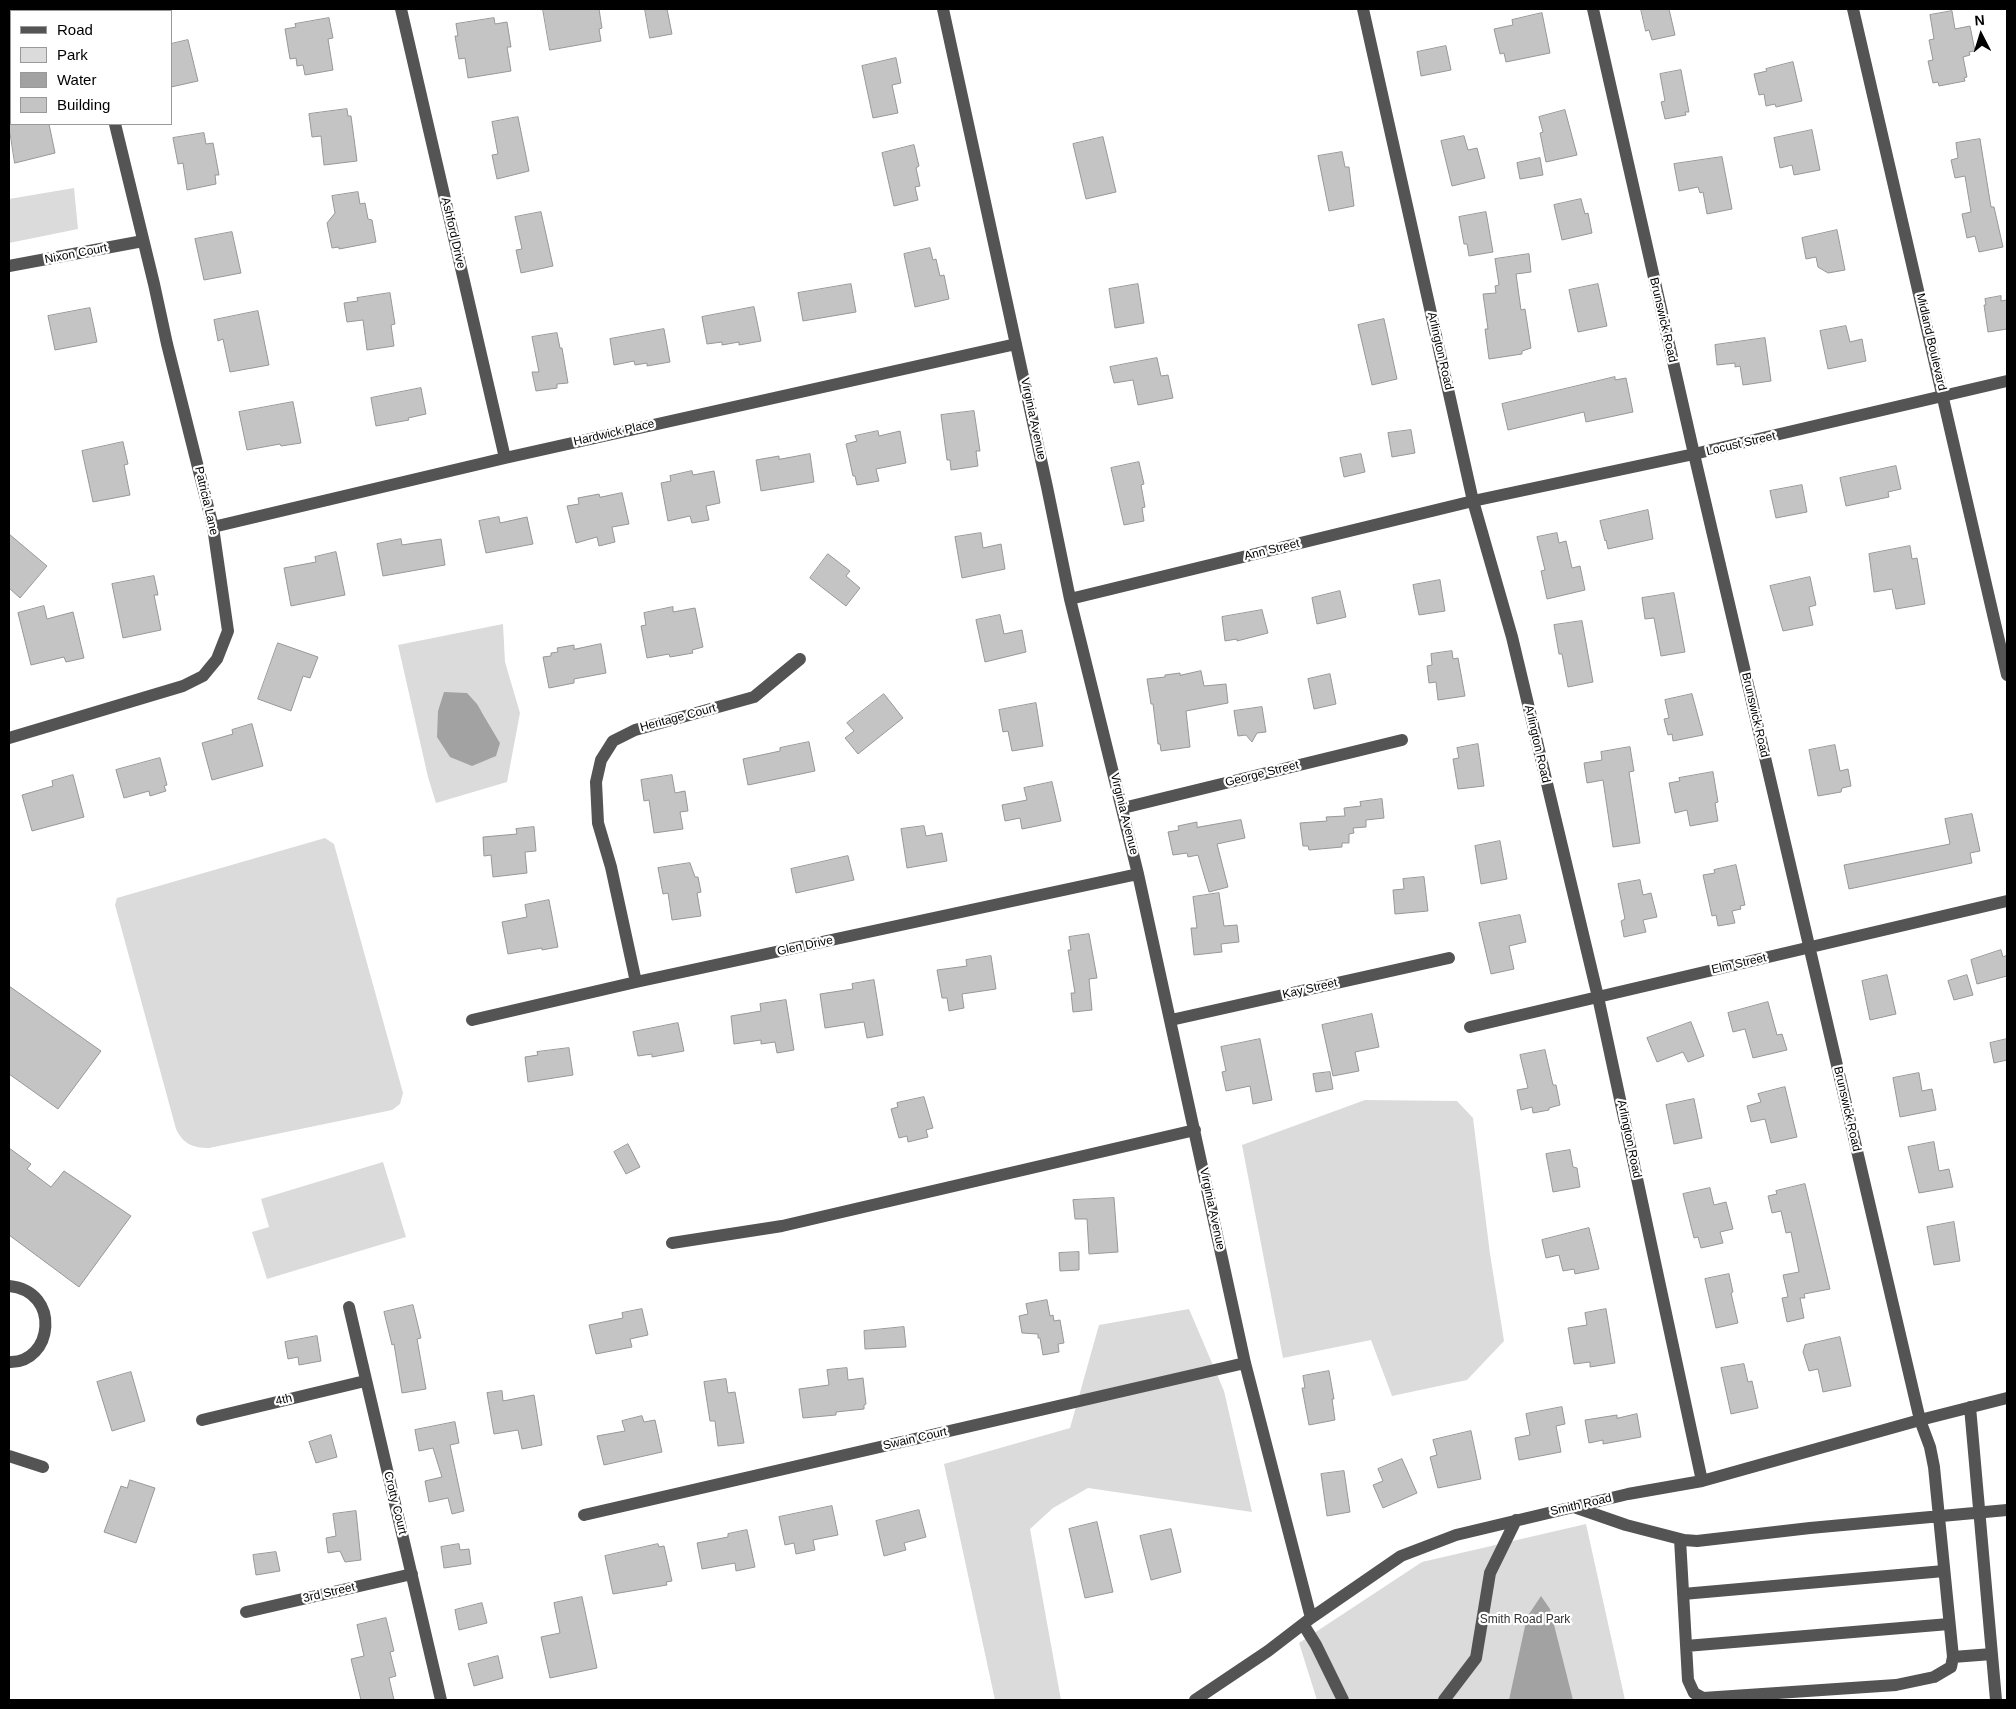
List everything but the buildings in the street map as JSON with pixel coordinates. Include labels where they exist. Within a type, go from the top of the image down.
[{"type":"street","name":"Ashford Drive","points":[[401,9],[505,458]]},
{"type":"street","name":"Virginia Avenue","points":[[943,9],[1070,599],[1138,874],[1245,1364],[1307,1621],[1316,1645],[1343,1700]]},
{"type":"street","name":"Arlington Road","points":[[1363,9],[1473,501],[1512,636],[1598,997],[1702,1482]]},
{"type":"street","name":"Brunswick Road","points":[[1593,9],[1809,948],[1920,1420],[1930,1447],[1934,1467],[1952,1657]]},
{"type":"street","name":"Midland Boulevard","points":[[1853,9],[2007,675]]},
{"type":"street","name":"Patricia Lane","points":[[9,738],[183,686],[203,676],[217,659],[228,631],[213,527],[115,125]]},
{"type":"street","name":"Nixon Court","points":[[9,266],[142,241]]},
{"type":"street","name":"Hardwick Place","points":[[213,527],[505,458],[1016,344]]},
{"type":"street","name":"Locust Street","points":[[1473,501],[1694,454],[2007,381]]},
{"type":"street","name":"Ann Street","points":[[1070,599],[1473,501]]},
{"type":"street","name":"Heritage Court","points":[[636,982],[611,868],[598,823],[596,782],[601,760],[613,741],[634,730],[754,697],[800,659]]},
{"type":"street","name":"George Street","points":[[1122,808],[1402,740]]},
{"type":"street","name":"Glen Drive","points":[[472,1020],[636,982],[1138,874]]},
{"type":"street","name":"Elm Street","points":[[1470,1027],[2007,901]]},
{"type":"street","name":"Kay Street","points":[[1171,1020],[1449,958]]},
{"type":"street","points":[[672,1243],[782,1226],[1195,1130]]},
{"type":"street","points":[[9,1286],[20,1287],[35,1297],[43,1308],[46,1324],[39,1346],[29,1356],[9,1362]]},
{"type":"street","name":"Crotty Court","points":[[349,1307],[441,1700]]},
{"type":"street","name":"Swain Court","points":[[584,1516],[1245,1364]]},
{"type":"street","name":"4th","points":[[202,1420],[365,1381]]},
{"type":"street","name":"Smith Road","points":[[1195,1700],[1402,1556],[1456,1535],[1628,1494],[1702,1482],[1920,1420],[2007,1398]]},
{"type":"street","points":[[1970,1407],[1996,1700]]},
{"type":"street","points":[[9,1456],[43,1467]]},
{"type":"street","points":[[1572,1507],[1626,1525],[1680,1539],[1697,1541],[1810,1528],[1938,1518],[2007,1510]]},
{"type":"street","points":[[1444,1700],[1476,1658],[1490,1573],[1516,1520]]},
{"type":"street","points":[[1680,1539],[1688,1680],[1694,1693],[1703,1698],[1896,1685],[1934,1677],[1951,1667],[1952,1657],[1992,1654]]},
{"type":"street","points":[[1683,1594],[1944,1572]]},
{"type":"street","name":"3rd Street","points":[[246,1612],[412,1574]]},
{"type":"street","points":[[1686,1646],[1949,1624]]},
{"type":"green space","points":[[74,188],[78,229],[9,243],[9,199]]},
{"type":"green space","points":[[503,624],[505,662],[520,713],[507,782],[436,803],[428,777],[398,645]],"holes":[[[444,693],[482,712],[500,743]]]},
{"type":"green space","points":[[325,838],[334,844],[403,1093],[400,1104],[392,1110],[209,1148],[189,1144],[185,1142],[176,1129],[115,905],[117,898]]},
{"type":"green space","points":[[1365,1100],[1457,1101],[1473,1118],[1490,1254],[1504,1341],[1467,1380],[1392,1396],[1371,1340],[1283,1358],[1242,1145]]},
{"type":"green space","points":[[383,1162],[406,1237],[267,1279],[252,1232],[269,1227],[261,1199]]},
{"type":"green space","points":[[1189,1309],[1224,1391],[1252,1512],[1088,1488],[1053,1508],[1030,1529],[1061,1700],[995,1700],[944,1464],[1070,1428],[1099,1325]]},
{"type":"green space","name":"Smith Road Park","points":[[1586,1524],[1625,1700],[1317,1700],[1299,1643],[1422,1562]]},
{"type":"water","points":[[444,692],[467,693],[477,704],[500,743],[496,756],[472,766],[450,757],[437,737],[438,711]]},
{"type":"water","points":[[1541,1596],[1550,1609],[1573,1700],[1509,1700],[1527,1617]]}]
